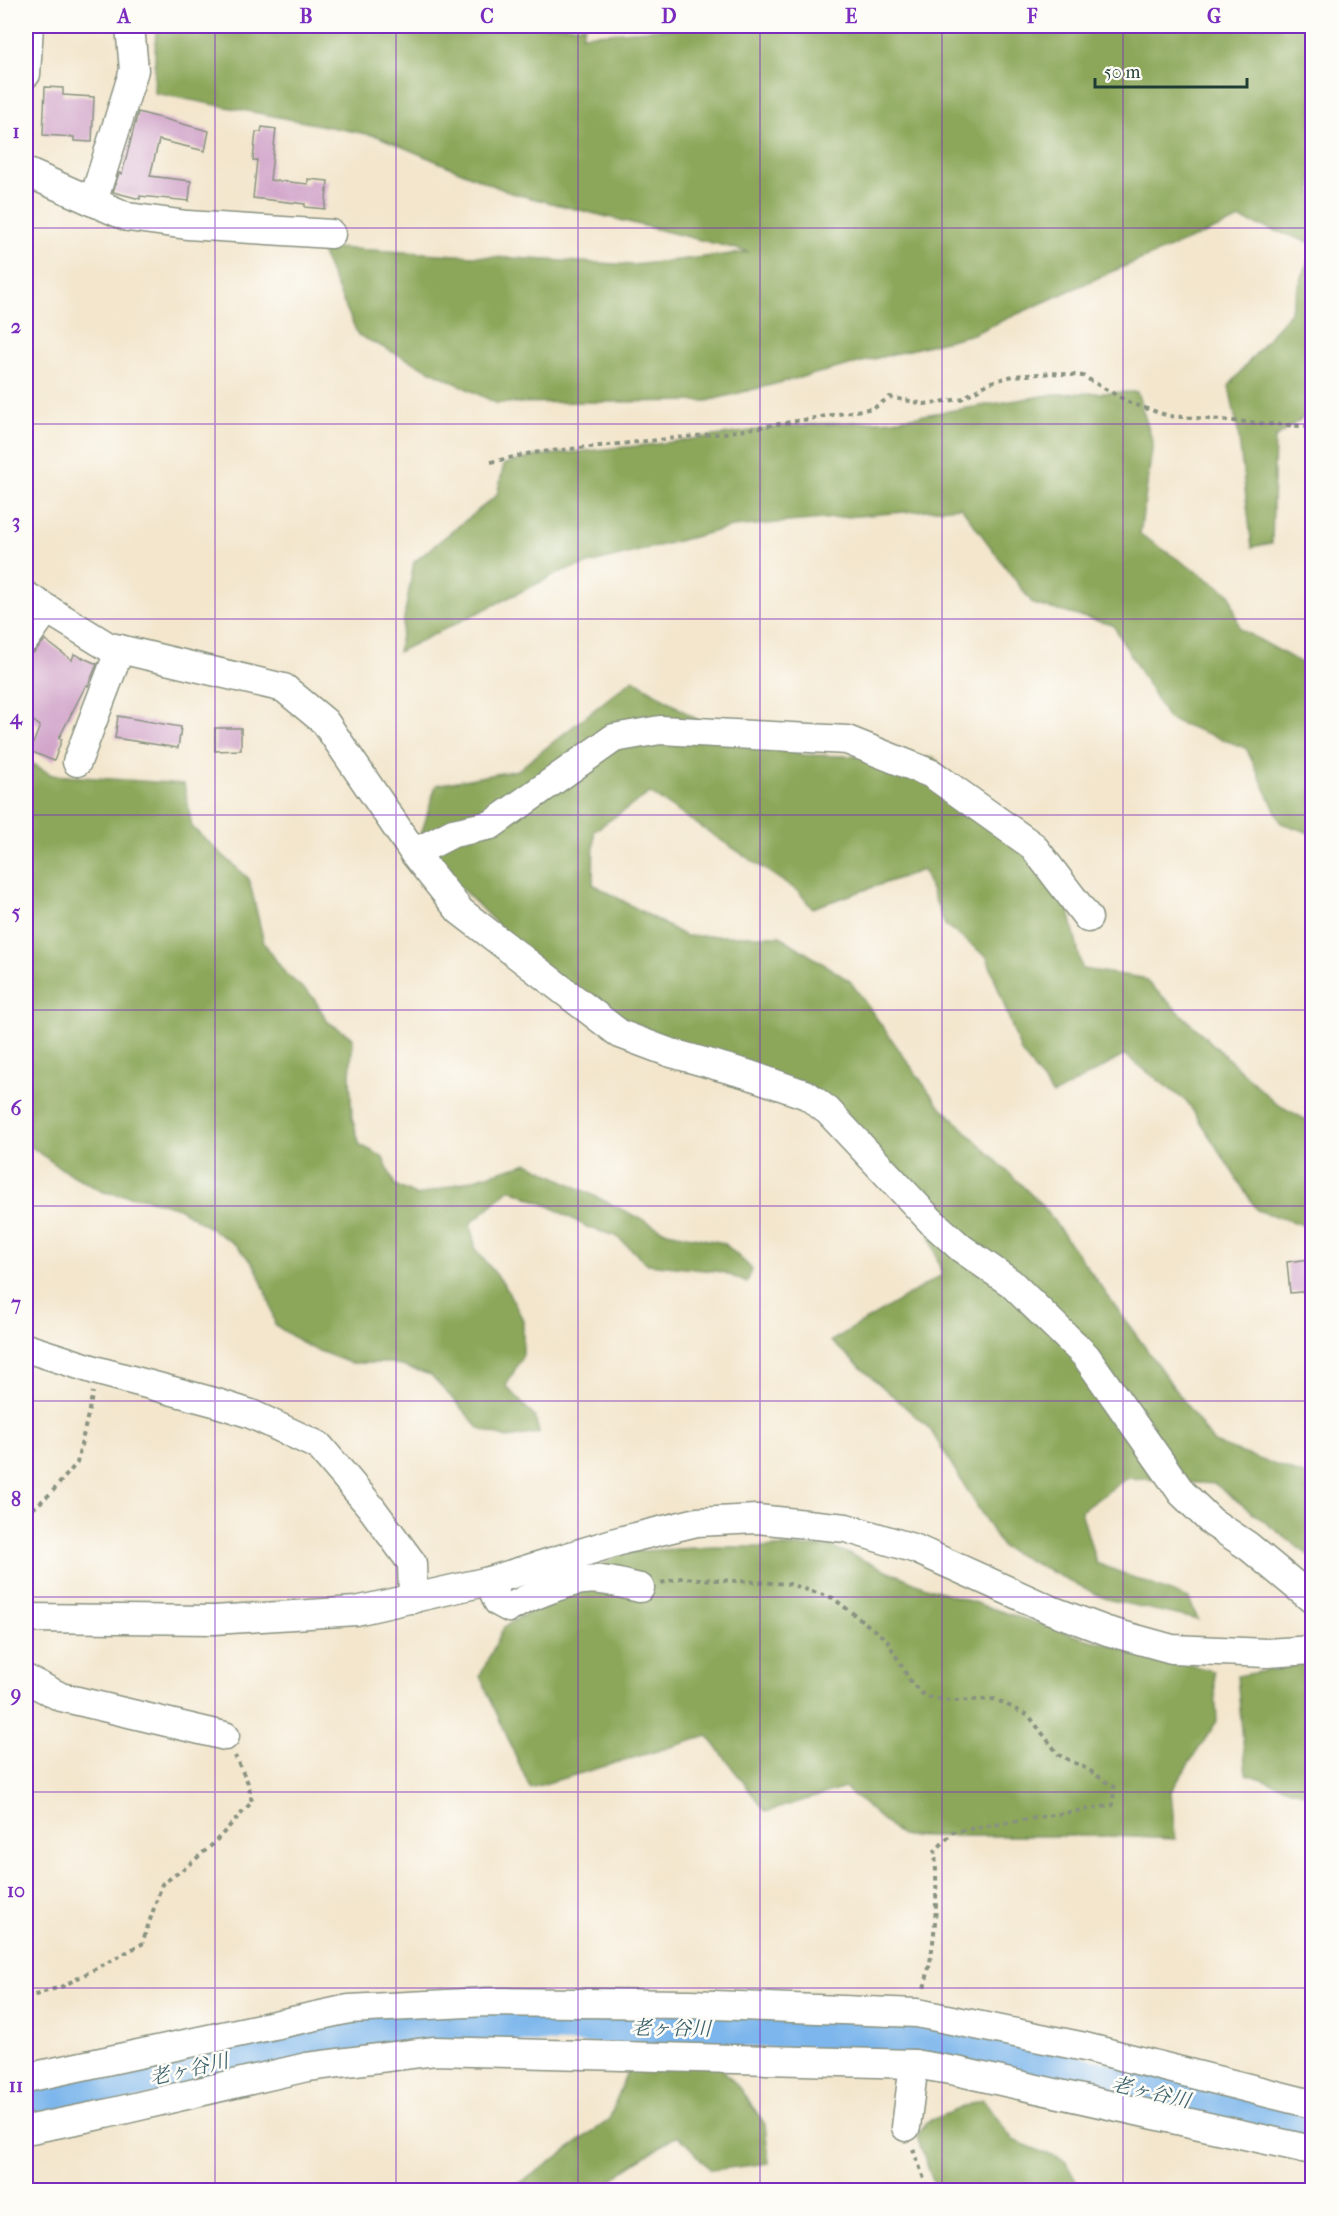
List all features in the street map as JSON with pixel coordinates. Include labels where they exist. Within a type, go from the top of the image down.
[{"type":"street","points":[[26,74],[29,26]]},
{"type":"street","points":[[93,202],[134,70],[130,26]]},
{"type":"street","points":[[26,172],[128,217],[187,225],[331,234]]},
{"type":"street","points":[[26,638],[36,603],[107,646],[284,688],[325,722],[414,853],[460,911],[620,1034],[668,1052],[747,1074],[807,1095],[828,1111],[947,1235],[961,1248],[1011,1283],[1086,1356],[1182,1494],[1212,1522],[1248,1546],[1312,1599]]},
{"type":"street","points":[[78,762],[120,650]]},
{"type":"street","points":[[414,853],[453,833],[491,825],[614,738],[660,730],[847,740],[932,774],[1033,846],[1088,918]]},
{"type":"street","points":[[26,1348],[98,1371],[251,1414],[319,1446],[370,1506],[412,1563],[413,1599]]},
{"type":"street","points":[[26,1618],[214,1620],[356,1611],[489,1581],[623,1540],[687,1524],[757,1519],[846,1528],[916,1549],[1050,1610],[1107,1631],[1172,1649],[1267,1653],[1312,1650]]},
{"type":"street","points":[[489,1581],[498,1602],[509,1608],[528,1597],[584,1580],[608,1581],[640,1588]]},
{"type":"street","points":[[26,1680],[61,1697],[225,1736]]},
{"type":"street","points":[[26,2078],[349,2009],[487,2002],[690,2004],[917,2013],[1085,2047],[1312,2104]]},
{"type":"street","points":[[26,2130],[307,2067],[435,2051],[914,2064],[956,2071],[1312,2150]]},
{"type":"street","points":[[906,2127],[914,2064]]},
{"type":"path","points":[[491,462],[531,453],[725,433],[874,408],[890,397],[924,404],[961,399],[991,382],[1013,376],[1053,373],[1083,376],[1130,403],[1169,416],[1312,427]]},
{"type":"path","points":[[26,1515],[51,1493],[78,1463],[98,1371]]},
{"type":"path","points":[[640,1588],[681,1578],[789,1584],[833,1598],[886,1640],[912,1684],[926,1697],[952,1701],[995,1699],[1012,1707],[1029,1716],[1059,1755],[1089,1770],[1114,1787],[1113,1804],[953,1832],[935,1851],[938,1891],[928,1974],[917,2013]]},
{"type":"path","points":[[26,1998],[63,1986],[142,1944],[162,1884],[212,1845],[252,1802],[248,1783],[225,1736]]},
{"type":"path","points":[[906,2127],[928,2190]]},
{"type":"green space","points":[[156,26],[585,26],[582,35],[699,26],[1312,26],[1312,243],[1240,219],[1111,272],[973,334],[707,401],[496,403],[358,335],[319,247],[633,265],[749,252],[511,193],[377,136],[154,93]]},
{"type":"green space","points":[[1312,249],[1312,411],[1275,438],[1272,543],[1252,547],[1238,431],[1229,386],[1290,312]]},
{"type":"green space","points":[[1137,392],[1153,443],[1140,534],[1230,594],[1240,629],[1312,669],[1312,834],[1281,823],[1246,748],[1168,719],[1113,625],[1033,604],[961,507],[732,527],[565,570],[398,652],[414,562],[497,495],[504,464],[537,456],[657,444],[778,427],[892,420],[1055,394]]},
{"type":"green space","points":[[633,679],[718,733],[804,755],[934,758],[1066,896],[1082,969],[1143,978],[1275,1103],[1312,1123],[1312,1228],[1257,1210],[1188,1103],[1125,1055],[1053,1095],[1021,1052],[987,957],[945,925],[923,870],[812,908],[799,892],[650,793],[594,831],[593,884],[685,936],[780,936],[850,981],[937,1103],[1043,1206],[1214,1443],[1312,1478],[1312,1558],[1215,1484],[1127,1478],[1081,1511],[1096,1563],[1189,1599],[1198,1620],[1106,1599],[1002,1547],[930,1429],[831,1341],[942,1275],[925,1218],[816,1091],[623,1030],[506,933],[418,845],[436,785],[518,770]]},
{"type":"green space","points":[[26,760],[52,775],[184,784],[192,827],[249,879],[264,943],[285,973],[313,997],[328,1022],[353,1038],[350,1075],[352,1118],[360,1145],[382,1156],[395,1185],[417,1196],[528,1163],[667,1232],[724,1243],[752,1269],[747,1283],[723,1272],[648,1264],[616,1236],[589,1228],[551,1207],[510,1189],[470,1224],[476,1250],[504,1284],[523,1320],[523,1355],[506,1386],[535,1417],[539,1433],[507,1438],[480,1429],[431,1375],[392,1363],[350,1363],[309,1347],[275,1325],[270,1303],[255,1266],[236,1245],[179,1208],[147,1199],[103,1192],[62,1169],[26,1143]]},
{"type":"green space","points":[[714,1547],[833,1547],[923,1586],[1083,1638],[1214,1671],[1217,1721],[1171,1791],[1175,1839],[1111,1836],[901,1836],[845,1788],[766,1812],[708,1736],[530,1788],[480,1676],[504,1627],[622,1552]]},
{"type":"green space","points":[[1312,1662],[1312,1796],[1246,1774],[1237,1676]]},
{"type":"green space","points":[[630,2064],[719,2065],[740,2089],[765,2124],[769,2163],[711,2170],[678,2135],[627,2168],[601,2190],[496,2190],[522,2182],[609,2120]]},
{"type":"green space","points":[[983,2099],[1013,2140],[1065,2161],[1081,2190],[936,2190],[917,2137],[926,2122]]},
{"type":"building","points":[[45,87],[63,88],[63,95],[94,97],[92,142],[74,141],[74,137],[43,135]]},
{"type":"building","points":[[138,112],[209,131],[205,151],[159,140],[150,176],[191,181],[189,201],[140,196],[140,199],[113,192],[119,173],[122,174]]},
{"type":"building","points":[[262,127],[276,129],[270,180],[308,184],[308,179],[328,181],[325,209],[305,207],[305,204],[253,198],[257,160],[253,160],[256,132],[261,132]]},
{"type":"building","points":[[45,640],[72,660],[74,654],[97,664],[88,686],[86,685],[59,738],[62,739],[54,761],[30,751],[40,726],[26,715],[26,654],[33,653]]},
{"type":"building","points":[[118,716],[181,727],[178,748],[115,738]]},
{"type":"building","points":[[215,728],[241,728],[241,750],[215,751]]},
{"type":"building","points":[[1310,1259],[1312,1291],[1290,1293],[1287,1262]]},
{"type":"waterway","name":"老ヶ谷川","points":[[26,2100],[108,2087],[334,2036],[483,2023],[852,2032],[935,2045],[1082,2075],[1312,2130]]}]
